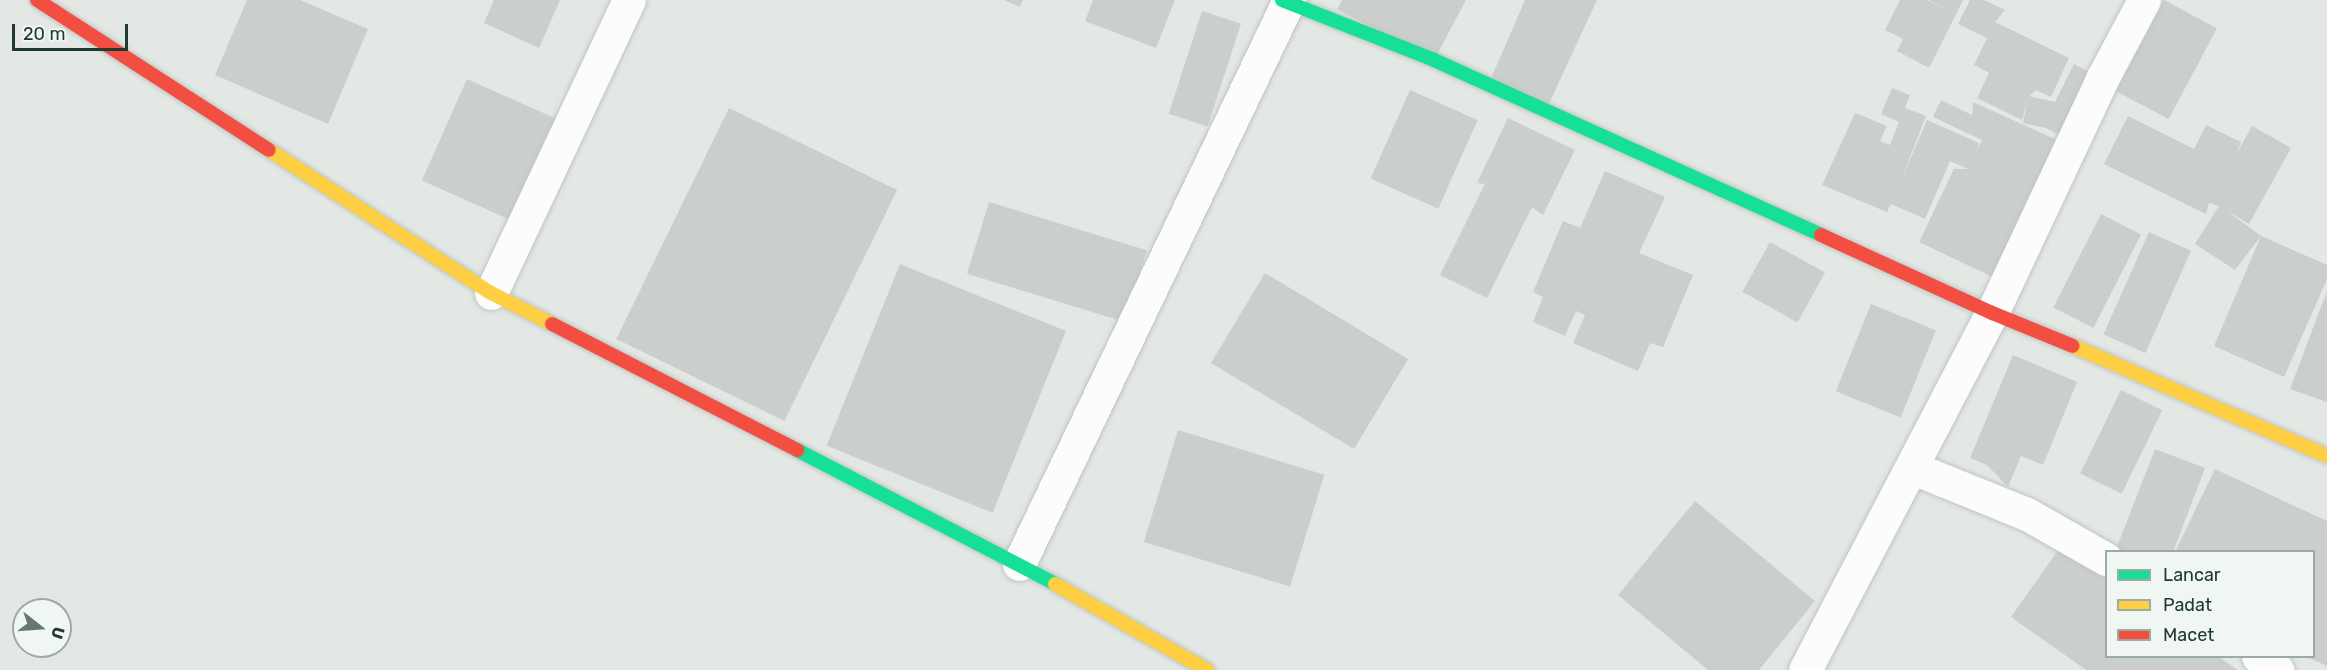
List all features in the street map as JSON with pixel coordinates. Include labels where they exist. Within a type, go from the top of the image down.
[{"type":"street","points":[[37,0],[491,293],[1019,564],[1207,670]]},
{"type":"street","points":[[491,293],[628,0]]},
{"type":"street","points":[[1805,670],[1913,468],[1992,313],[2102,79],[2144,0]]},
{"type":"street","points":[[1019,564],[1286,1],[1434,60],[1992,313],[2133,371],[2327,456]]},
{"type":"street","points":[[1913,468],[2027,514],[2105,558]]},
{"type":"street","points":[[2259,658],[2277,670]]},
{"type":"building","points":[[247,0],[300,0],[368,29],[328,124],[215,75]]},
{"type":"building","points":[[494,0],[560,0],[539,48],[484,23]]},
{"type":"building","points":[[1004,0],[1023,0],[1020,7]]},
{"type":"building","points":[[1093,0],[1175,0],[1156,48],[1085,21]]},
{"type":"building","points":[[1342,0],[1466,0],[1434,60],[1337,9]]},
{"type":"building","points":[[1525,0],[1597,0],[1547,108],[1489,83]]},
{"type":"building","points":[[1900,0],[1927,0],[1947,10],[1929,0],[1963,0],[1929,68],[1897,51],[1903,39],[1885,30]]},
{"type":"building","points":[[1970,0],[1984,0],[2005,10],[1995,22],[2069,58],[2051,97],[2036,90],[2029,96],[2055,102],[2074,64],[2094,74],[2063,137],[2046,128],[2023,123],[2028,99],[2022,120],[1977,98],[1989,73],[1974,65],[1987,38],[1958,24]]},
{"type":"building","points":[[2164,0],[2217,28],[2169,119],[2116,91]]},
{"type":"building","points":[[1202,11],[1241,24],[1208,126],[1169,114]]},
{"type":"building","points":[[467,79],[562,121],[517,223],[422,180]]},
{"type":"building","points":[[1892,88],[1910,95],[1905,108],[1926,116],[1900,183],[1927,120],[1979,143],[1976,152],[1982,140],[1933,117],[1941,100],[1972,115],[1973,102],[2068,145],[2003,282],[1919,242],[1954,169],[1968,169],[1950,161],[1925,219],[1891,204],[1887,212],[1822,185],[1855,113],[1887,126],[1880,141],[1890,145],[1899,122],[1881,114]]},
{"type":"building","points":[[1410,90],[1478,120],[1438,209],[1371,179]]},
{"type":"building","points":[[729,108],[897,190],[784,421],[616,339]]},
{"type":"building","points":[[2128,116],[2194,149],[2206,125],[2241,142],[2236,155],[2252,126],[2291,148],[2249,224],[2226,210],[2261,236],[2235,270],[2195,244],[2219,206],[2209,203],[2206,214],[2104,164]]},
{"type":"building","points":[[1508,118],[1575,150],[1543,215],[1532,207],[1487,298],[1440,275],[1485,184],[1477,183]]},
{"type":"building","points":[[1605,171],[1665,197],[1639,253],[1693,275],[1663,347],[1650,343],[1638,371],[1573,343],[1585,315],[1576,311],[1565,336],[1533,322],[1543,297],[1533,292],[1563,221],[1580,228]]},
{"type":"building","points":[[989,202],[1147,250],[1125,322],[967,274]]},
{"type":"building","points":[[2101,214],[2141,234],[2093,328],[2053,308]]},
{"type":"building","points":[[2149,232],[2191,251],[2145,353],[2103,334]]},
{"type":"building","points":[[2261,236],[2327,265],[2327,279],[2284,377],[2214,346]]},
{"type":"building","points":[[1770,242],[1825,273],[1797,322],[1742,292]]},
{"type":"building","points":[[900,264],[1066,331],[993,513],[827,446]]},
{"type":"building","points":[[1265,273],[1408,359],[1354,449],[1211,363]]},
{"type":"building","points":[[2327,291],[2327,402],[2290,389]]},
{"type":"building","points":[[1871,304],[1936,330],[1901,417],[1836,391]]},
{"type":"building","points":[[2013,355],[2077,382],[2043,465],[2021,456],[2008,487],[1987,465],[1970,458]]},
{"type":"building","points":[[2121,390],[2162,410],[2122,494],[2080,474]]},
{"type":"building","points":[[1178,430],[1324,475],[1290,587],[1144,542]]},
{"type":"building","points":[[2155,449],[2205,468],[2174,550],[2116,550]]},
{"type":"building","points":[[2215,469],[2327,521],[2327,666],[2309,658],[2315,658],[2315,550],[2176,550]]},
{"type":"building","points":[[1695,501],[1815,601],[1759,670],[1708,670],[1618,595]]},
{"type":"building","points":[[2061,546],[2105,577],[2105,658],[2220,658],[2238,670],[2086,670],[2011,617]]},
{"type":"traffic: fast","points":[[1282,0],[1434,60],[1821,235]]},
{"type":"traffic: fast","points":[[797,450],[1055,584]]},
{"type":"traffic: slow","points":[[269,150],[491,293],[552,324]]},
{"type":"traffic: slow","points":[[2073,346],[2327,456]]},
{"type":"traffic: slow","points":[[1055,584],[1207,670]]},
{"type":"traffic: jam","points":[[37,0],[269,150]]},
{"type":"traffic: jam","points":[[1821,235],[1992,313],[2073,346]]},
{"type":"traffic: jam","points":[[552,324],[797,450]]}]
